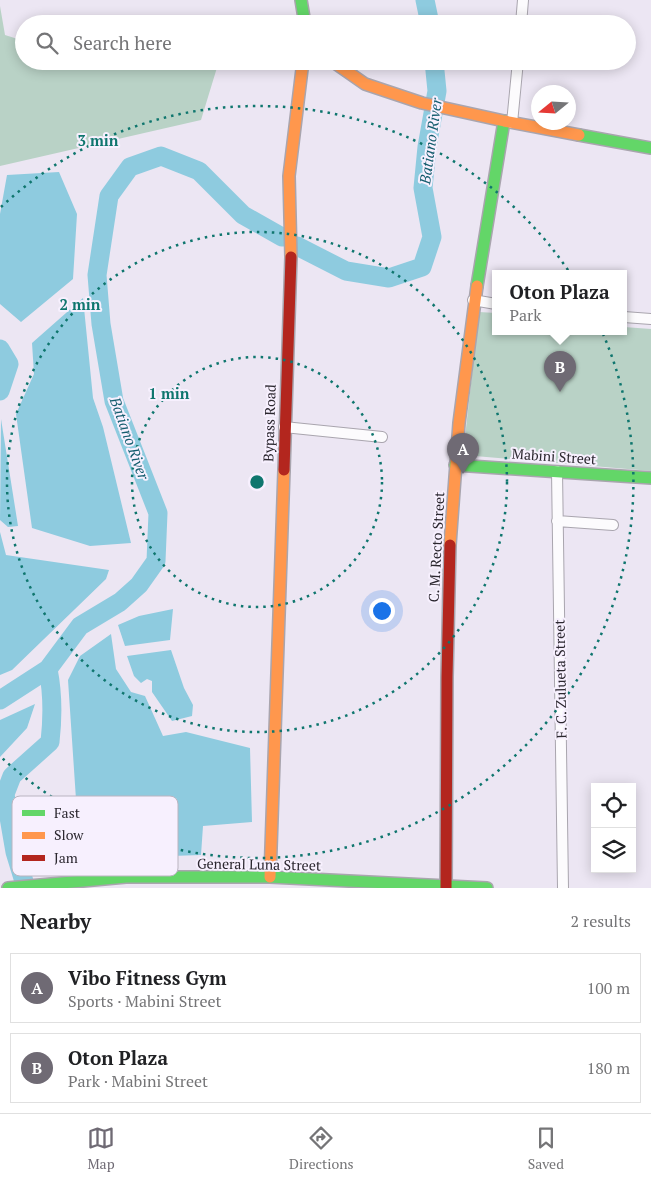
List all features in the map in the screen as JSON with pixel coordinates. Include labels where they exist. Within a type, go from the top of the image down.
[{"type":"main road","points":[[301,0],[304,15]]},
{"type":"main road","name":"Bypass Road","points":[[270,877],[291,251],[289,176],[303,70]]},
{"type":"main road","points":[[345,70],[364,84],[422,103],[508,122],[651,148]]},
{"type":"main road","name":"C. M. Recto Street","points":[[446,888],[448,588],[455,465],[473,300],[508,122]]},
{"type":"main road","name":"Mabini Street","points":[[455,465],[651,478]]},
{"type":"main road","name":"General Luna Street","points":[[11,888],[126,877],[270,877],[446,888],[487,888]]},
{"type":"street","points":[[522,15],[523,0]]},
{"type":"street","points":[[508,122],[517,70]]},
{"type":"street","points":[[473,300],[492,303]]},
{"type":"street","points":[[627,317],[651,319]]},
{"type":"street","points":[[284,426],[382,436]]},
{"type":"street","name":"F. C. Zulueta Street","points":[[557,471],[563,888]]},
{"type":"street","points":[[557,521],[613,525]]},
{"type":"green space","points":[[0,6],[5,35],[15,38],[15,70],[216,70],[201,120],[0,166]]},
{"type":"green space","points":[[479,312],[492,313],[492,335],[627,335],[627,327],[651,329],[651,471],[463,455]]},
{"type":"water","points":[[59,172],[77,214],[73,279],[21,322],[0,304],[0,214],[7,175]]},
{"type":"water","points":[[83,298],[93,398],[103,427],[131,543],[90,546],[32,528],[16,414],[34,374],[32,343]]},
{"type":"water","points":[[1,419],[18,526],[8,527],[0,520]]},
{"type":"water","points":[[0,532],[6,555],[109,570],[106,579],[12,670],[0,675]]},
{"type":"water","points":[[173,609],[170,640],[125,646],[118,625],[139,616]]},
{"type":"water","points":[[111,634],[116,669],[131,692],[145,696],[163,736],[186,732],[250,748],[252,822],[203,826],[201,855],[178,856],[178,796],[76,796],[68,680],[80,656]]},
{"type":"water","points":[[171,650],[184,688],[193,705],[192,716],[172,721],[152,692],[152,681],[147,679],[141,683],[134,676],[127,656]]},
{"type":"water","points":[[35,704],[27,728],[0,757],[0,720]]},
{"type":"waterway","name":"Batiano River","points":[[425,0],[428,15]]},
{"type":"waterway","name":"Batiano River","points":[[297,246],[346,271],[389,278],[422,267],[432,237],[423,188],[427,147],[437,91],[435,70]]},
{"type":"waterway","name":"Batiano River","points":[[12,835],[5,794],[12,776],[50,742],[52,705],[48,669],[80,626],[120,602],[139,585],[156,561],[158,513],[114,401],[101,324],[97,275],[109,196],[130,167],[161,156],[199,171],[243,215],[282,237]]},
{"type":"waterway","name":"Batiano River","points":[[0,349],[9,364],[0,391]]},
{"type":"waterway","name":"Batiano River","points":[[0,700],[48,669]]},
{"type":"waterway","name":"Batiano River","points":[[22,876],[26,888]]},
{"type":"traffic: fast","points":[[301,0],[304,15]]},
{"type":"traffic: fast","points":[[477,286],[504,121]]},
{"type":"traffic: fast","points":[[579,135],[651,148]]},
{"type":"traffic: fast","points":[[455,465],[651,478]]},
{"type":"traffic: fast","points":[[8,888],[126,877],[270,877],[487,888]]},
{"type":"traffic: slow","points":[[291,257],[289,176],[302,70]]},
{"type":"traffic: slow","points":[[345,70],[365,84],[422,103],[579,135]]},
{"type":"traffic: slow","points":[[450,545],[459,423],[477,286]]},
{"type":"traffic: slow","points":[[270,877],[284,470]]},
{"type":"traffic: jam","points":[[284,470],[291,257]]},
{"type":"traffic: jam","points":[[446,888],[450,545]]},
{"type":"place","name":"Oton Plaza","points":[[560,392]]},
{"type":"place","name":"Vibo Fitness Gym","points":[[463,474]]}]
